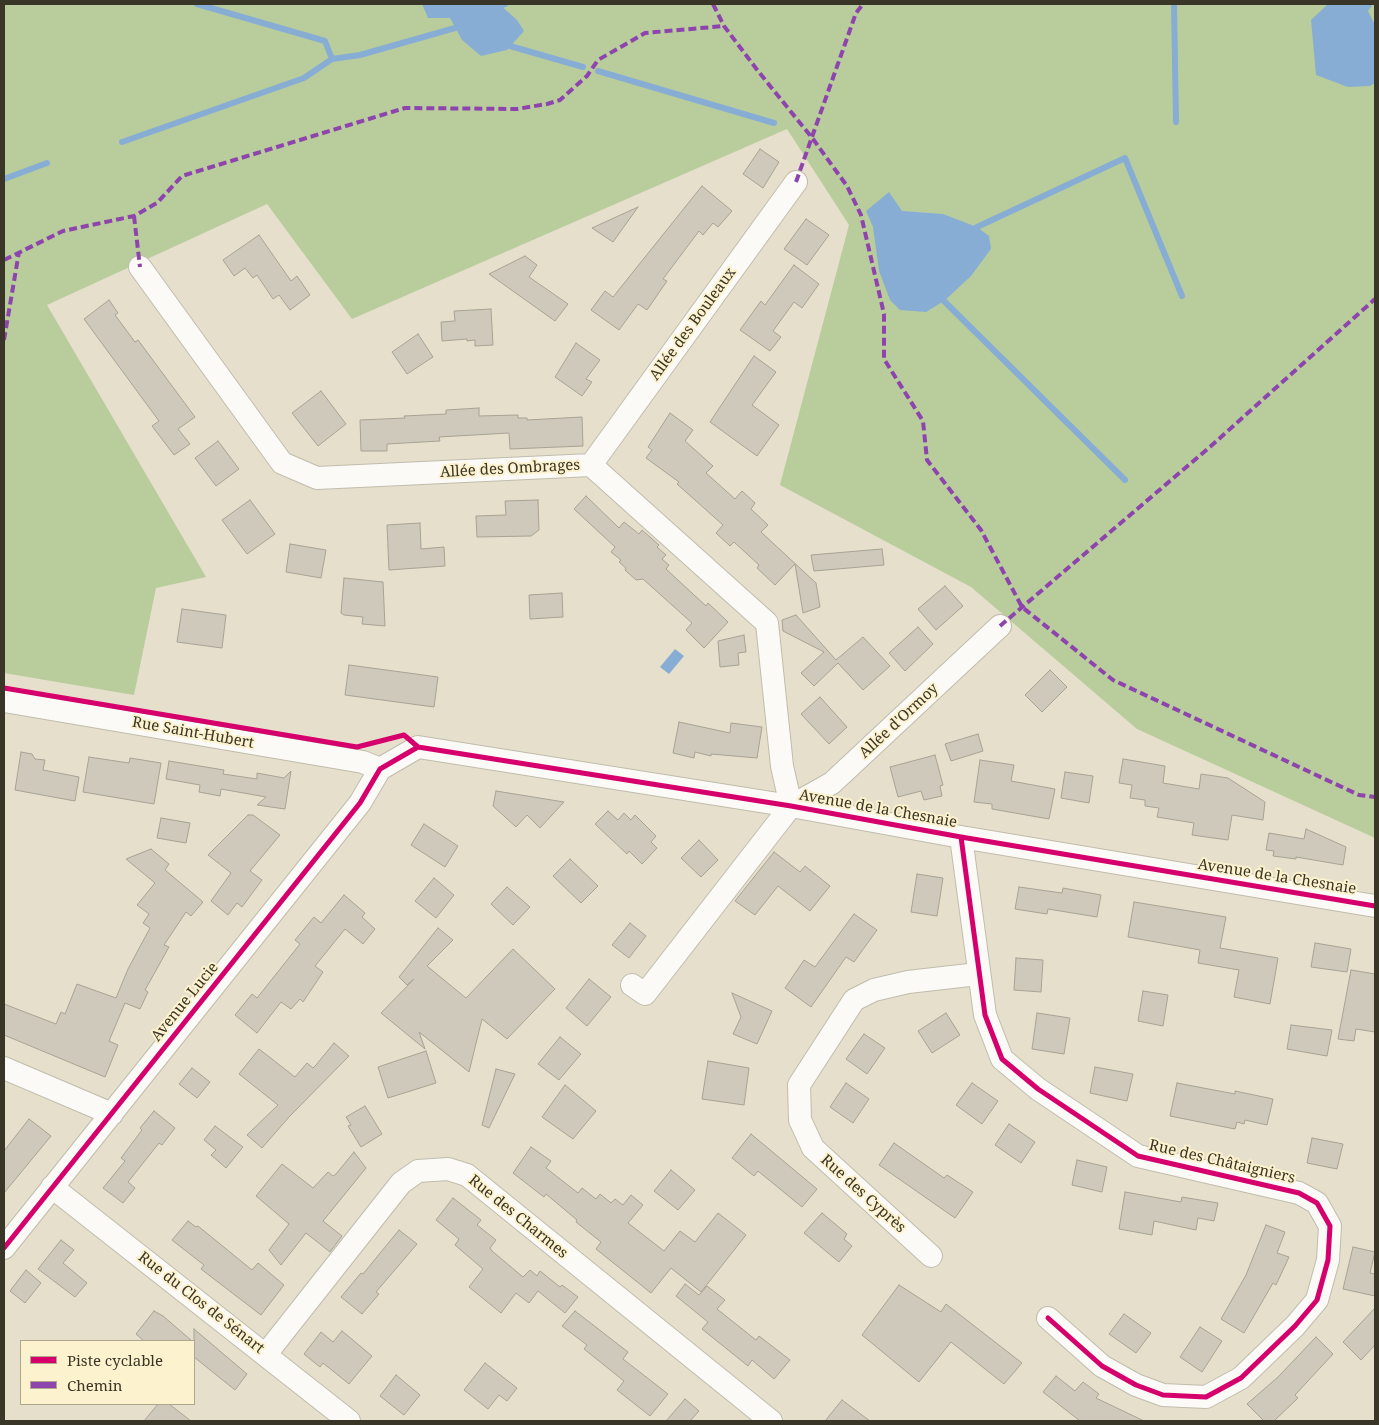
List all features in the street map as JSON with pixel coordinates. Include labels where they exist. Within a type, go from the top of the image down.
[{"type":"street","name":"Allée des Bouleaux","points":[[591,465],[796,182]]},
{"type":"street","name":"Allée des Ombrages","points":[[140,267],[282,463],[317,478],[591,465],[767,623],[782,766],[791,806]]},
{"type":"street","name":"Allée d'Ormoy","points":[[791,806],[832,783],[1000,626]]},
{"type":"street","name":"Rue Saint-Hubert","points":[[4,701],[363,762],[380,769]]},
{"type":"street","name":"Avenue de la Chesnaie","points":[[380,769],[418,747],[791,806],[961,838],[1375,906]]},
{"type":"street","name":"Avenue Lucie","points":[[4,1248],[360,803],[380,769]]},
{"type":"street","points":[[632,985],[645,994],[791,806]]},
{"type":"street","name":"Rue des Châtaigniers","points":[[961,838],[985,1015],[1002,1059],[1038,1089],[1138,1156],[1299,1193],[1317,1203],[1330,1226],[1328,1260],[1318,1300],[1295,1326],[1241,1378],[1206,1396],[1163,1396],[1136,1385],[1102,1366],[1048,1318]]},
{"type":"street","name":"Rue des Cyprès","points":[[931,1256],[813,1148],[800,1120],[799,1085],[854,1000],[874,990],[908,982],[978,974]]},
{"type":"street","points":[[4,1068],[112,1114]]},
{"type":"street","name":"Rue des Charmes","points":[[266,1354],[402,1183],[418,1171],[448,1169],[467,1175],[771,1421]]},
{"type":"street","name":"Rue du Clos de Sénart","points":[[52,1187],[349,1421]]},
{"type":"green space","points":[[4,4],[1375,4],[1375,838],[1137,729],[971,587],[780,485],[849,225],[787,129],[352,319],[267,204],[47,305],[206,577],[156,588],[134,695],[4,673]]},
{"type":"water","points":[[422,4],[499,4],[517,20],[524,31],[507,50],[481,56],[462,40],[450,18],[428,18]]},
{"type":"water","points":[[1328,4],[1373,4],[1368,11],[1375,25],[1375,83],[1370,86],[1348,87],[1316,75],[1311,20]]},
{"type":"water","points":[[889,192],[902,211],[943,214],[977,227],[989,236],[991,249],[971,276],[944,301],[926,312],[900,310],[890,300],[879,271],[873,227],[866,211]]},
{"type":"water","points":[[675,649],[684,656],[669,674],[660,667]]},
{"type":"building","points":[[760,149],[779,162],[763,188],[743,174]]},
{"type":"building","points":[[702,186],[732,211],[718,227],[713,223],[703,235],[699,231],[663,279],[667,281],[647,310],[638,304],[619,330],[591,310],[605,291],[613,297]]},
{"type":"building","points":[[638,207],[613,242],[592,228]]},
{"type":"building","points":[[806,219],[829,235],[807,265],[784,249]]},
{"type":"building","points":[[259,235],[291,281],[297,276],[310,295],[290,310],[279,295],[273,299],[257,275],[253,278],[245,268],[234,276],[223,260]]},
{"type":"building","points":[[525,256],[537,265],[529,277],[568,304],[555,321],[489,274]]},
{"type":"building","points":[[794,265],[819,284],[802,308],[794,302],[773,331],[781,337],[770,351],[740,330],[761,301],[765,305]]},
{"type":"building","points":[[109,300],[118,313],[115,315],[135,342],[138,340],[195,417],[178,429],[190,444],[174,455],[152,426],[159,421],[84,319]]},
{"type":"building","points":[[491,309],[493,345],[475,346],[475,340],[467,341],[467,339],[442,341],[441,322],[455,321],[454,311]]},
{"type":"building","points":[[418,334],[433,357],[407,374],[392,352]]},
{"type":"building","points":[[576,343],[600,360],[586,379],[592,382],[582,396],[555,377]]},
{"type":"building","points":[[754,356],[776,372],[752,405],[779,425],[757,456],[710,422]]},
{"type":"building","points":[[321,391],[346,424],[318,446],[292,413]]},
{"type":"building","points":[[479,408],[479,416],[518,415],[518,418],[527,418],[527,420],[582,417],[583,446],[510,449],[509,433],[439,437],[440,441],[387,444],[387,451],[361,451],[360,420],[446,414],[446,410]]},
{"type":"building","points":[[670,413],[693,430],[685,441],[713,466],[706,473],[735,499],[742,491],[755,503],[751,509],[768,525],[761,532],[816,583],[820,607],[803,613],[795,564],[775,585],[757,568],[759,565],[734,542],[730,546],[716,533],[723,525],[677,484],[679,482],[646,458],[652,450],[648,447]]},
{"type":"building","points":[[218,441],[239,469],[216,486],[195,458]]},
{"type":"building","points":[[586,496],[619,528],[624,522],[639,534],[642,530],[659,545],[657,547],[666,555],[662,559],[669,565],[666,569],[706,606],[708,603],[728,622],[704,648],[686,630],[692,623],[643,579],[636,580],[625,570],[626,568],[619,562],[621,560],[611,552],[615,547],[574,509]]},
{"type":"building","points":[[250,500],[275,534],[247,554],[222,520]]},
{"type":"building","points":[[538,500],[539,530],[531,536],[477,537],[476,516],[506,515],[505,501]]},
{"type":"building","points":[[420,523],[421,549],[444,547],[445,566],[389,570],[387,525]]},
{"type":"building","points":[[290,544],[326,550],[321,578],[286,572]]},
{"type":"building","points":[[882,549],[884,565],[814,571],[811,555]]},
{"type":"building","points":[[344,578],[383,582],[385,626],[362,624],[363,617],[341,613]]},
{"type":"building","points":[[945,586],[963,606],[936,630],[918,609]]},
{"type":"building","points":[[562,593],[563,617],[530,619],[529,595]]},
{"type":"building","points":[[182,609],[226,615],[222,648],[177,642]]},
{"type":"building","points":[[796,615],[836,660],[863,637],[890,666],[863,690],[838,663],[814,686],[801,673],[824,652],[783,631],[782,620]]},
{"type":"building","points":[[918,627],[933,644],[905,671],[889,653]]},
{"type":"building","points":[[744,635],[746,652],[738,653],[739,665],[720,667],[718,641]]},
{"type":"building","points":[[349,665],[438,677],[434,707],[345,695]]},
{"type":"building","points":[[1050,670],[1067,687],[1042,712],[1025,695]]},
{"type":"building","points":[[820,697],[847,727],[829,744],[801,714]]},
{"type":"building","points":[[679,722],[730,733],[731,723],[762,727],[757,758],[711,754],[711,756],[695,752],[694,758],[673,753]]},
{"type":"building","points":[[978,734],[983,751],[951,761],[945,744]]},
{"type":"building","points":[[21,752],[32,754],[35,759],[45,760],[43,770],[79,777],[75,801],[15,790]]},
{"type":"building","points":[[935,755],[943,785],[940,786],[942,796],[924,800],[921,791],[898,797],[890,767]]},
{"type":"building","points":[[89,757],[129,763],[130,758],[161,763],[154,804],[83,792]]},
{"type":"building","points":[[1123,759],[1165,766],[1163,783],[1199,789],[1201,774],[1228,778],[1265,802],[1263,820],[1232,815],[1228,840],[1192,835],[1194,823],[1157,817],[1159,808],[1145,806],[1145,800],[1130,798],[1132,785],[1119,783]]},
{"type":"building","points":[[980,760],[1014,765],[1011,781],[1055,789],[1049,819],[992,809],[992,804],[974,802]]},
{"type":"building","points":[[169,761],[224,770],[223,774],[257,779],[257,773],[284,778],[291,771],[285,809],[257,805],[266,797],[221,789],[220,796],[199,792],[200,785],[166,779]]},
{"type":"building","points":[[1065,772],[1093,776],[1089,803],[1061,798]]},
{"type":"building","points":[[496,791],[564,802],[540,828],[527,815],[516,827],[493,806]]},
{"type":"building","points":[[608,811],[618,820],[624,813],[631,820],[635,815],[656,836],[651,842],[657,848],[642,864],[629,851],[627,854],[595,824]]},
{"type":"building","points":[[248,815],[253,815],[280,835],[250,871],[262,880],[242,907],[237,903],[228,915],[211,901],[231,873],[208,855]]},
{"type":"building","points":[[161,818],[190,823],[186,843],[157,838]]},
{"type":"building","points":[[424,824],[458,846],[445,867],[411,845]]},
{"type":"building","points":[[1306,829],[1346,847],[1343,865],[1296,857],[1296,859],[1273,856],[1274,851],[1266,850],[1269,833],[1304,839]]},
{"type":"building","points":[[699,840],[718,860],[701,877],[681,858]]},
{"type":"building","points":[[151,849],[169,864],[165,870],[203,902],[191,916],[186,912],[164,945],[169,947],[145,990],[148,992],[140,1009],[125,1003],[109,1041],[118,1045],[105,1077],[4,1035],[4,1004],[56,1024],[61,1012],[65,1014],[77,984],[116,998],[128,969],[150,928],[143,923],[149,914],[137,905],[155,883],[126,859]]},
{"type":"building","points":[[774,852],[800,872],[805,866],[830,886],[810,911],[778,886],[755,915],[735,901]]},
{"type":"building","points":[[570,859],[598,886],[581,903],[553,876]]},
{"type":"building","points":[[917,874],[943,878],[937,916],[911,912]]},
{"type":"building","points":[[434,878],[454,895],[436,918],[415,901]]},
{"type":"building","points":[[507,887],[530,907],[513,925],[491,904]]},
{"type":"building","points":[[1019,887],[1062,893],[1063,888],[1101,895],[1097,917],[1048,909],[1047,914],[1015,909]]},
{"type":"building","points":[[344,895],[365,913],[362,917],[375,929],[363,944],[345,929],[315,966],[323,972],[303,1002],[300,999],[291,1009],[281,1002],[257,1033],[235,1015],[252,994],[257,998],[300,944],[295,940],[314,917],[321,923]]},
{"type":"building","points":[[1134,902],[1226,917],[1220,948],[1278,958],[1270,1004],[1234,997],[1239,970],[1198,963],[1200,950],[1128,937]]},
{"type":"building","points":[[854,914],[877,930],[854,962],[846,957],[811,1007],[785,988],[804,960],[815,967]]},
{"type":"building","points":[[630,923],[646,936],[629,958],[612,945]]},
{"type":"building","points":[[438,928],[453,940],[427,966],[466,998],[513,949],[555,989],[507,1039],[482,1019],[469,1072],[419,1032],[425,1049],[381,1013],[414,979],[407,985],[399,977]]},
{"type":"building","points":[[1315,943],[1351,949],[1347,972],[1311,967]]},
{"type":"building","points":[[1016,958],[1043,960],[1041,992],[1014,990]]},
{"type":"building","points":[[1351,970],[1375,974],[1375,1032],[1356,1029],[1354,1041],[1338,1039]]},
{"type":"building","points":[[589,979],[611,997],[587,1026],[566,1008]]},
{"type":"building","points":[[1143,991],[1168,995],[1163,1026],[1138,1021]]},
{"type":"building","points":[[732,993],[772,1011],[757,1044],[733,1034],[741,1017]]},
{"type":"building","points":[[946,1013],[960,1035],[932,1053],[918,1031]]},
{"type":"building","points":[[1037,1013],[1070,1018],[1064,1054],[1032,1049]]},
{"type":"building","points":[[1291,1025],[1332,1030],[1327,1056],[1287,1049]]},
{"type":"building","points":[[864,1034],[885,1048],[867,1074],[846,1059]]},
{"type":"building","points":[[560,1037],[581,1054],[559,1080],[538,1064]]},
{"type":"building","points":[[334,1043],[349,1056],[289,1117],[262,1148],[247,1135],[278,1105],[239,1074],[259,1049],[295,1077],[307,1063],[313,1068]]},
{"type":"building","points":[[426,1051],[436,1083],[388,1098],[378,1067]]},
{"type":"building","points":[[708,1061],[749,1068],[744,1105],[702,1099]]},
{"type":"building","points":[[1095,1067],[1133,1074],[1127,1101],[1090,1093]]},
{"type":"building","points":[[192,1068],[210,1082],[197,1098],[179,1084]]},
{"type":"building","points":[[496,1069],[515,1074],[489,1128],[482,1125]]},
{"type":"building","points":[[846,1083],[869,1099],[853,1123],[830,1107]]},
{"type":"building","points":[[972,1083],[998,1101],[982,1124],[956,1105]]},
{"type":"building","points":[[1177,1083],[1235,1094],[1235,1091],[1273,1099],[1267,1125],[1245,1120],[1244,1124],[1237,1122],[1235,1129],[1170,1116]]},
{"type":"building","points":[[565,1085],[596,1111],[573,1139],[542,1117]]},
{"type":"building","points":[[365,1106],[382,1134],[361,1147],[348,1126],[351,1125],[346,1117]]},
{"type":"building","points":[[154,1111],[175,1128],[162,1145],[159,1143],[128,1182],[135,1188],[123,1203],[103,1188],[125,1161],[121,1158],[142,1130],[140,1128]]},
{"type":"building","points":[[29,1119],[51,1136],[4,1193],[4,1151]]},
{"type":"building","points":[[1009,1124],[1035,1142],[1021,1163],[995,1145]]},
{"type":"building","points":[[215,1126],[243,1147],[226,1168],[211,1155],[216,1150],[204,1140]]},
{"type":"building","points":[[751,1134],[817,1189],[802,1207],[758,1171],[754,1176],[732,1158]]},
{"type":"building","points":[[1312,1138],[1343,1144],[1337,1169],[1307,1163]]},
{"type":"building","points":[[894,1143],[944,1178],[947,1175],[973,1192],[955,1218],[879,1165]]},
{"type":"building","points":[[531,1147],[551,1161],[546,1168],[578,1193],[582,1188],[596,1199],[600,1194],[611,1203],[615,1199],[623,1205],[631,1195],[643,1205],[628,1223],[664,1251],[680,1231],[695,1242],[718,1213],[746,1235],[701,1292],[671,1268],[651,1293],[596,1249],[601,1242],[576,1222],[577,1220],[546,1194],[544,1197],[513,1173]]},
{"type":"building","points":[[354,1152],[366,1168],[323,1221],[342,1236],[330,1252],[306,1233],[281,1265],[269,1250],[289,1224],[256,1196],[282,1164],[313,1188],[328,1172],[333,1176],[336,1174]]},
{"type":"building","points":[[1077,1160],[1107,1167],[1102,1192],[1072,1185]]},
{"type":"building","points":[[671,1170],[695,1190],[678,1210],[654,1191]]},
{"type":"building","points":[[1125,1192],[1181,1202],[1182,1197],[1218,1203],[1214,1221],[1198,1218],[1196,1230],[1154,1221],[1152,1235],[1119,1229]]},
{"type":"building","points":[[453,1198],[481,1220],[477,1225],[496,1240],[490,1248],[492,1251],[523,1277],[530,1270],[537,1276],[540,1271],[560,1287],[562,1285],[578,1297],[565,1313],[538,1291],[529,1303],[516,1293],[501,1313],[469,1287],[483,1269],[455,1245],[459,1239],[436,1220]]},
{"type":"building","points":[[822,1213],[847,1234],[844,1239],[852,1246],[839,1262],[804,1233]]},
{"type":"building","points":[[188,1221],[196,1227],[198,1226],[252,1270],[258,1263],[284,1285],[261,1315],[201,1269],[204,1265],[172,1240]]},
{"type":"building","points":[[1266,1225],[1285,1232],[1277,1253],[1289,1257],[1276,1285],[1273,1283],[1244,1333],[1221,1319],[1246,1275]]},
{"type":"building","points":[[399,1230],[417,1244],[376,1292],[379,1294],[362,1314],[341,1297],[361,1273],[363,1274]]},
{"type":"building","points":[[61,1240],[74,1250],[63,1263],[87,1283],[75,1297],[38,1269]]},
{"type":"building","points":[[1353,1247],[1375,1252],[1370,1273],[1375,1274],[1375,1296],[1343,1289]]},
{"type":"building","points":[[26,1270],[41,1283],[25,1303],[10,1291]]},
{"type":"building","points":[[685,1284],[699,1295],[707,1286],[725,1300],[717,1309],[756,1340],[759,1336],[790,1360],[774,1379],[752,1360],[748,1366],[702,1329],[708,1322],[676,1296]]},
{"type":"building","points":[[899,1285],[941,1312],[946,1304],[1022,1363],[1004,1384],[951,1342],[919,1382],[862,1335]]},
{"type":"building","points":[[1375,1308],[1375,1345],[1361,1360],[1343,1342]]},
{"type":"building","points":[[154,1311],[163,1316],[191,1340],[143,1340],[136,1334]]},
{"type":"building","points":[[575,1311],[628,1352],[623,1359],[668,1394],[650,1416],[617,1390],[624,1381],[584,1349],[587,1345],[562,1326]]},
{"type":"building","points":[[1124,1314],[1151,1333],[1136,1353],[1109,1334]]},
{"type":"building","points":[[1200,1327],[1222,1341],[1202,1372],[1180,1357]]},
{"type":"building","points":[[194,1329],[247,1374],[235,1390],[195,1358]]},
{"type":"building","points":[[342,1331],[372,1356],[349,1384],[323,1363],[320,1367],[304,1354],[321,1332],[333,1342]]},
{"type":"building","points":[[1316,1337],[1333,1354],[1295,1395],[1298,1398],[1274,1421],[1264,1421],[1247,1404],[1278,1377]]},
{"type":"building","points":[[485,1363],[517,1388],[507,1401],[499,1395],[488,1409],[464,1390]]},
{"type":"building","points":[[396,1375],[420,1395],[404,1415],[380,1396]]},
{"type":"building","points":[[1056,1376],[1075,1391],[1083,1382],[1099,1394],[1096,1398],[1144,1421],[1080,1421],[1043,1392]]},
{"type":"building","points":[[685,1399],[699,1411],[690,1421],[666,1421]]},
{"type":"building","points":[[842,1400],[870,1421],[825,1421]]},
{"type":"building","points":[[157,1405],[170,1405],[191,1421],[144,1421]]},
{"type":"waterway","points":[[197,4],[325,41],[332,59]]},
{"type":"waterway","points":[[500,6],[505,4]]},
{"type":"waterway","points":[[1174,4],[1176,122]]},
{"type":"waterway","points":[[122,142],[304,78],[332,59],[360,55],[455,28]]},
{"type":"waterway","points":[[510,46],[583,67]]},
{"type":"waterway","points":[[598,71],[774,123]]},
{"type":"waterway","points":[[977,227],[1125,158],[1182,296]]},
{"type":"waterway","points":[[4,179],[47,163]]},
{"type":"waterway","points":[[944,301],[1125,480]]},
{"type":"marked path","points":[[713,4],[724,26],[813,139],[847,186],[861,215],[884,314],[884,359],[923,421],[927,460],[981,530],[1022,607],[1113,680],[1359,795],[1375,797]]},
{"type":"marked path","points":[[796,182],[856,13],[863,4]]},
{"type":"marked path","points":[[4,260],[63,231],[134,216],[157,203],[182,176],[405,108],[517,109],[547,104],[560,100],[587,76],[598,60],[645,33],[724,26]]},
{"type":"marked path","points":[[134,216],[140,267]]},
{"type":"marked path","points":[[4,340],[19,252]]},
{"type":"marked path","points":[[1000,626],[1211,446],[1375,299]]},
{"type":"cycle path","points":[[4,688],[357,747],[404,735],[418,747]]},
{"type":"cycle path","points":[[4,1248],[360,803],[380,769],[418,747],[791,806],[961,837],[1375,906]]},
{"type":"cycle path","points":[[961,837],[985,1015],[1002,1059],[1038,1089],[1138,1156],[1299,1193],[1317,1203],[1330,1226],[1328,1260],[1317,1300],[1295,1326],[1241,1378],[1206,1397],[1163,1395],[1136,1385],[1102,1366],[1048,1318]]}]
